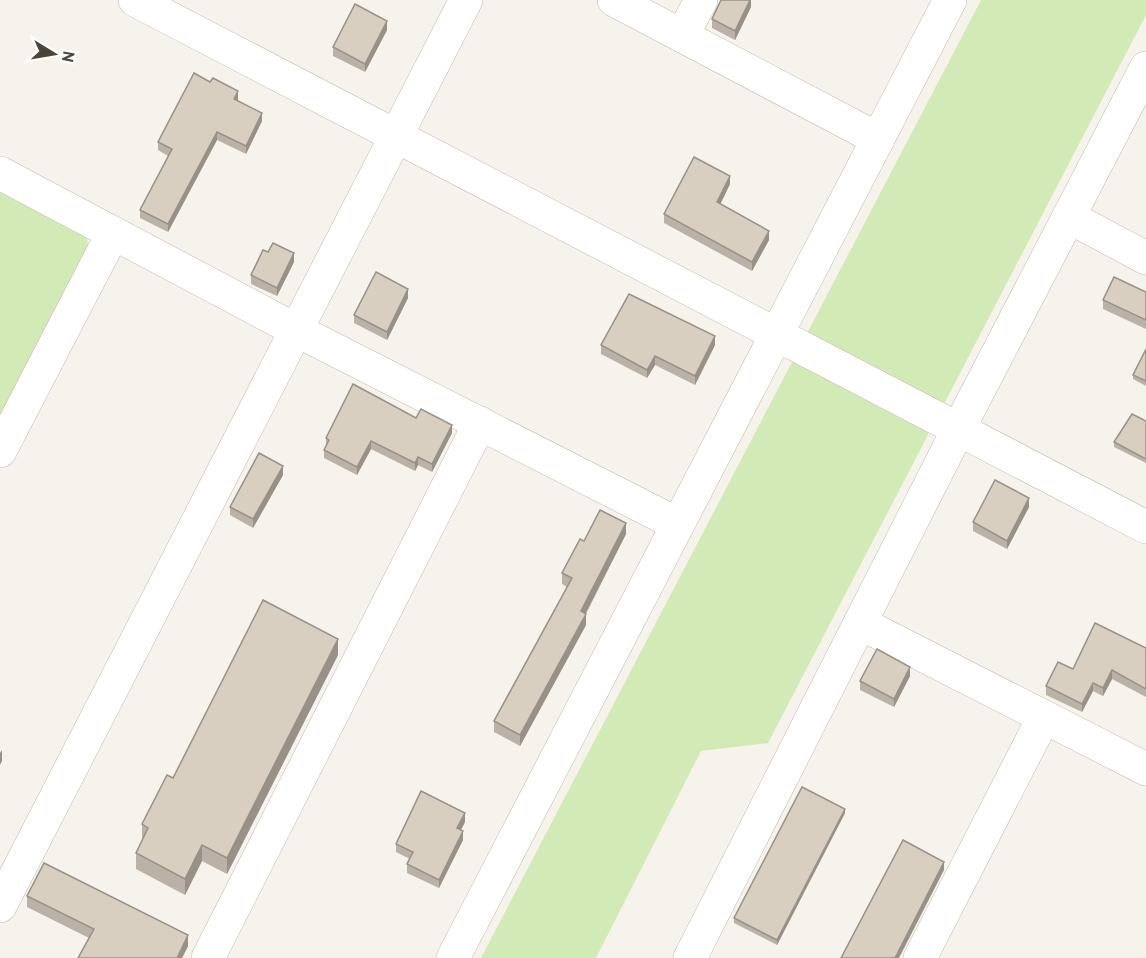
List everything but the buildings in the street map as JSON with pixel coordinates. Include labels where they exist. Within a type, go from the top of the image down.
[{"type":"street","points":[[135,0],[397,135],[775,336],[1146,527]]},
{"type":"street","points":[[0,906],[466,0]]},
{"type":"street","points":[[614,0],[878,139]]},
{"type":"street","points":[[682,36],[701,0]]},
{"type":"street","points":[[453,958],[950,0]]},
{"type":"street","points":[[690,958],[958,430],[1146,68]]},
{"type":"street","points":[[0,173],[296,330],[677,524]]},
{"type":"street","points":[[1069,217],[1146,258]]},
{"type":"street","points":[[0,451],[113,233]]},
{"type":"street","points":[[208,958],[480,423]]},
{"type":"street","points":[[860,623],[1146,769]]},
{"type":"street","points":[[920,958],[1044,717]]},
{"type":"green space","points":[[981,0],[1146,0],[1146,15],[768,743],[701,751],[596,958],[481,958]]},
{"type":"green space","points":[[0,188],[86,234],[89,250],[0,419]]}]
